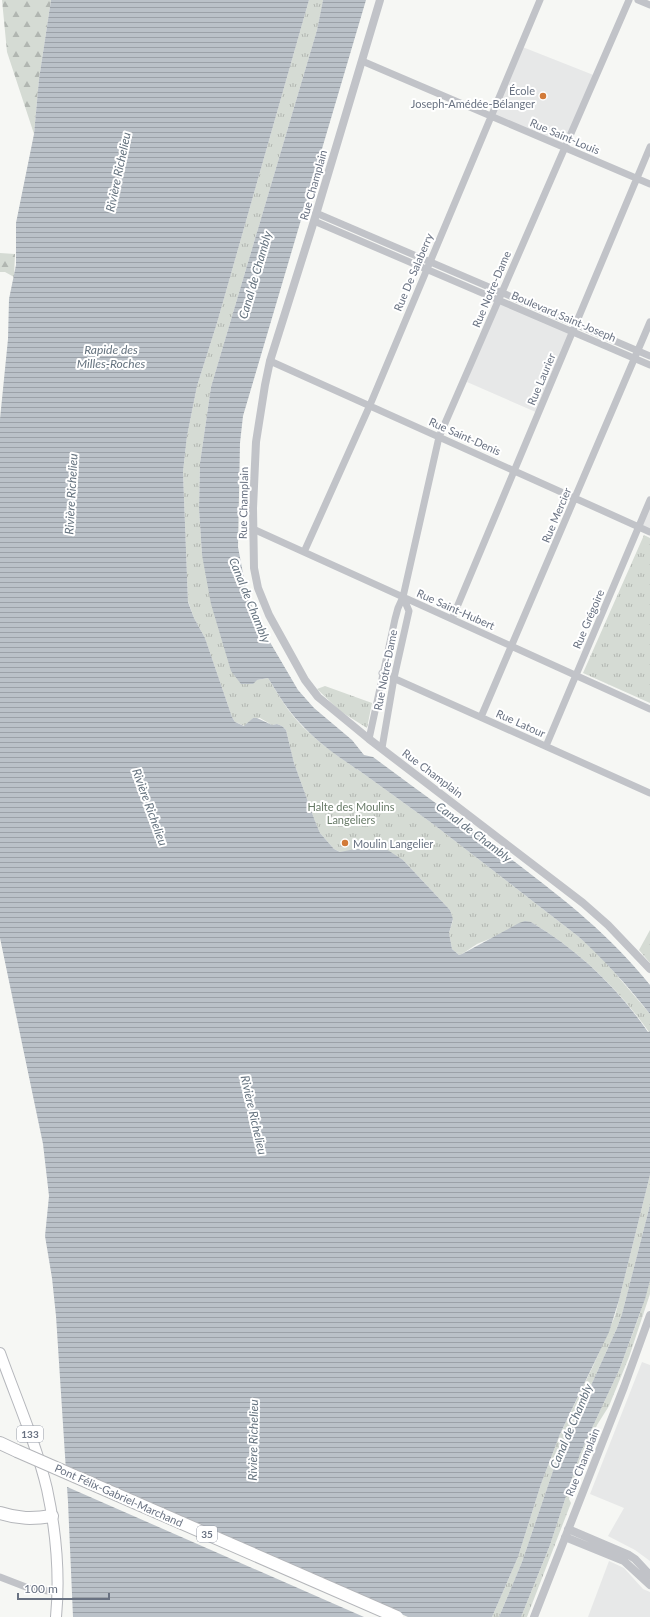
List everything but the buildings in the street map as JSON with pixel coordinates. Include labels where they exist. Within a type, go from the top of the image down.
[{"type":"highway","name":"35","points":[[0,1443],[15,1454]]},
{"type":"highway","name":"35","points":[[0,1452],[15,1454]]},
{"type":"highway","name":"Pont Félix-Gabriel-Marchand","points":[[15,1454],[376,1617]]},
{"type":"highway","name":"Pont Félix-Gabriel-Marchand","points":[[15,1454],[397,1617]]},
{"type":"highway","points":[[0,1514],[28,1519],[52,1516]]},
{"type":"main road","name":"133","points":[[0,1353],[40,1464],[47,1489],[57,1556],[58,1592],[56,1617]]},
{"type":"street","name":"Rue Champlain","points":[[380,0],[270,361],[265,385],[256,442],[253,529],[254,568],[258,588],[269,615],[290,655],[304,680],[318,697],[369,739],[583,903],[608,925],[650,969]]},
{"type":"street","name":"Rue De Salaberry","points":[[304,552],[370,405],[427,265],[540,0]]},
{"type":"street","name":"Rue Notre-Dame","points":[[369,739],[382,673],[398,608],[403,598],[439,437],[629,0]]},
{"type":"street","points":[[638,0],[650,6]]},
{"type":"street","name":"Rue Saint-Louis","points":[[362,61],[650,184]]},
{"type":"street","name":"Rue Laurier","points":[[452,619],[650,147]]},
{"type":"street","name":"Boulevard Saint-Joseph","points":[[315,217],[574,328],[650,365]]},
{"type":"street","name":"Rue Mercier","points":[[481,717],[650,322]]},
{"type":"street","name":"Boulevard Saint-Joseph","points":[[574,328],[650,356]]},
{"type":"street","name":"Rue Saint-Denis","points":[[270,361],[650,532]]},
{"type":"street","name":"Rue Grégoire","points":[[546,746],[650,500]]},
{"type":"street","name":"Rue Saint-Hubert","points":[[253,529],[650,709]]},
{"type":"street","name":"Rue Notre-Dame","points":[[382,748],[394,678],[409,611],[403,598]]},
{"type":"street","name":"Rue Latour","points":[[382,673],[650,793]]},
{"type":"street","name":"Rue Champlain","points":[[534,1617],[614,1413],[650,1315]]},
{"type":"street","points":[[566,1533],[629,1555],[635,1559],[650,1575]]},
{"type":"street","points":[[566,1533],[624,1560],[650,1585]]},
{"type":"street","points":[[0,1577],[31,1589],[58,1592]]},
{"type":"shaded area","name":"École Joseph-Amédée-Bélanger","points":[[520,46],[596,76],[565,147],[491,116]]},
{"type":"shaded area","points":[[498,299],[573,331],[538,413],[467,382]]},
{"type":"shaded area","points":[[650,500],[650,532],[639,527]]},
{"type":"shaded area","points":[[642,1362],[650,1365],[650,1561],[635,1550],[608,1536],[624,1508],[590,1494]]},
{"type":"shaded area","points":[[609,1561],[624,1568],[643,1589],[650,1592],[650,1617],[588,1617]]},
{"type":"green space","points":[[2,0],[51,0],[39,79],[34,134],[7,52]]},
{"type":"green space","name":"Halte des Moulins Langeliers","points":[[309,0],[323,0],[317,30],[211,387],[200,463],[199,509],[202,555],[257,680],[268,678],[292,715],[321,743],[356,770],[357,769],[433,824],[579,937],[599,955],[650,1014],[649,1032],[624,1000],[581,957],[531,922],[477,944],[459,955],[452,949],[449,933],[453,920],[450,910],[403,860],[352,851],[340,852],[334,849],[320,833],[315,821],[294,763],[286,730],[282,726],[277,724],[272,725],[260,718],[253,718],[245,726],[235,722],[232,717],[205,638],[194,618],[188,601],[183,472],[187,436],[197,386],[217,323]]},
{"type":"green space","points":[[0,253],[15,254],[14,277],[5,272],[0,272]]},
{"type":"green space","points":[[644,535],[650,538],[650,703],[583,673]]},
{"type":"green space","points":[[325,686],[372,703],[367,728],[340,711],[317,689]]},
{"type":"green space","points":[[650,930],[650,963],[639,950]]},
{"type":"green space","points":[[650,1175],[650,1205],[622,1314],[617,1328],[555,1465],[522,1562],[499,1617],[492,1617],[518,1557],[541,1484],[560,1434],[594,1364],[615,1316]]},
{"type":"green space","points":[[650,1281],[650,1294],[629,1357],[609,1406],[597,1425],[571,1491],[569,1499],[571,1503],[527,1617],[521,1617],[550,1545],[580,1454],[620,1368]]},
{"type":"water","points":[[51,0],[309,0],[217,323],[197,386],[187,436],[183,472],[188,602],[194,618],[205,638],[232,717],[235,722],[244,726],[253,718],[257,718],[272,725],[277,724],[282,726],[286,730],[294,763],[315,821],[320,833],[334,849],[340,852],[370,846],[383,847],[403,860],[450,910],[453,919],[449,933],[452,949],[459,955],[519,923],[525,921],[531,922],[565,945],[596,971],[623,1000],[648,1032],[650,1031],[650,1175],[619,1300],[609,1332],[560,1434],[541,1484],[518,1557],[492,1617],[73,1617],[68,1502],[56,1316],[52,1278],[45,1236],[49,1196],[43,1144],[0,938],[0,419],[8,339],[9,299],[16,265],[16,223],[34,134],[39,79]]},
{"type":"water","name":"Canal de Chambly","points":[[323,0],[366,0],[243,416],[240,443],[238,547],[246,589],[257,620],[298,690],[314,708],[352,740],[364,755],[373,757],[534,876],[587,919],[619,950],[650,985],[650,1014],[616,974],[579,937],[433,824],[357,769],[356,770],[313,736],[292,714],[268,678],[257,680],[253,684],[241,684],[231,671],[211,604],[202,555],[199,509],[200,463],[211,387],[317,30]]},
{"type":"water","points":[[650,1205],[650,1281],[620,1368],[580,1454],[550,1545],[521,1617],[499,1617],[522,1562],[555,1465],[617,1328],[622,1314]]},
{"type":"pier","points":[[64,1467],[408,1617],[364,1617],[65,1486]]},
{"type":"place","name":"École Joseph-Amédée-Bélanger","points":[[543,96]]},
{"type":"place","name":"Moulin Langelier","points":[[345,843]]},
{"type":"water label","name":"Rivière Richelieu","points":[[118,172]]},
{"type":"water label","name":"Rapide des Milles-Roches","points":[[111,356]]},
{"type":"water label","name":"Rivière Richelieu","points":[[71,494]]},
{"type":"water label","name":"Rivière Richelieu","points":[[150,807]]},
{"type":"water label","name":"Rivière Richelieu","points":[[254,1115]]},
{"type":"water label","name":"Rivière Richelieu","points":[[253,1440]]}]
